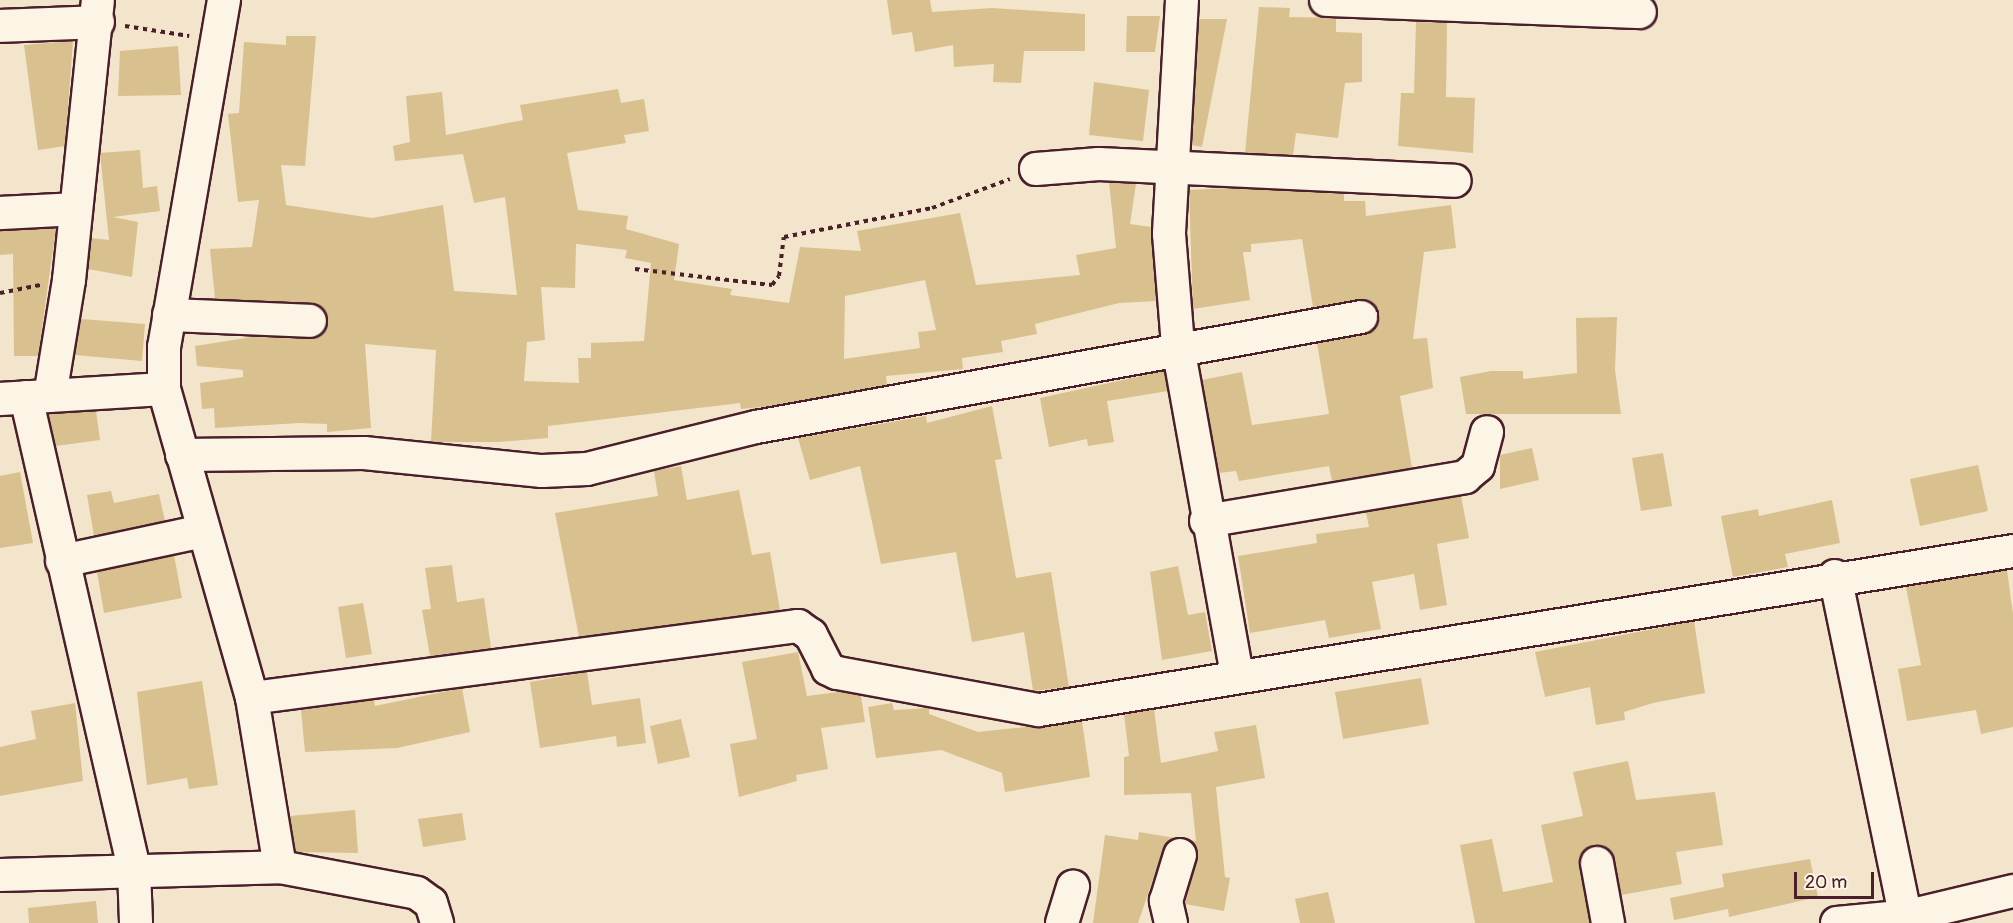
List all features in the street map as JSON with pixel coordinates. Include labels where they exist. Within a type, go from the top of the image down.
[{"type":"street","points":[[224,0],[178,291],[169,315],[164,389],[252,698],[280,867]]},
{"type":"street","points":[[1182,0],[1169,234],[1178,347],[1206,521],[1237,675]]},
{"type":"street","points":[[1326,0],[1483,3],[1640,12]]},
{"type":"street","points":[[0,26],[98,11],[69,280],[25,397],[134,870],[136,923]]},
{"type":"street","points":[[1036,169],[1173,167],[1455,181]]},
{"type":"street","points":[[0,213],[76,209]]},
{"type":"street","points":[[169,315],[310,321]]},
{"type":"street","points":[[182,455],[364,453],[542,471],[588,469],[756,427],[1178,347],[1361,317]]},
{"type":"street","points":[[25,397],[164,389]]},
{"type":"street","points":[[1206,521],[1456,480],[1478,466],[1487,432]]},
{"type":"street","points":[[62,561],[203,531]]},
{"type":"street","points":[[252,698],[798,626],[811,635],[828,669],[837,673],[1023,711],[1835,576],[2013,550]]},
{"type":"street","points":[[1835,576],[1908,920]]},
{"type":"street","points":[[1171,923],[1166,901],[1180,855]]},
{"type":"street","points":[[1597,863],[1608,923]]},
{"type":"street","points":[[0,875],[280,867],[417,893],[431,903],[437,923]]},
{"type":"street","points":[[1062,923],[1073,887]]},
{"type":"street","points":[[1837,923],[1908,920],[2013,891]]},
{"type":"path","points":[[98,11],[216,40]]},
{"type":"path","points":[[635,269],[772,285],[779,276],[784,237],[932,208],[1036,169]]},
{"type":"path","points":[[0,293],[69,280]]},
{"type":"building","points":[[887,0],[930,0],[932,12],[992,8],[1085,14],[1085,51],[1024,51],[1021,83],[993,82],[994,64],[954,67],[953,45],[915,52],[912,32],[892,35]]},
{"type":"building","points":[[1259,7],[1290,8],[1289,17],[1336,18],[1336,32],[1362,33],[1362,82],[1345,83],[1338,138],[1296,133],[1293,155],[1245,153]]},
{"type":"building","points":[[1127,16],[1160,16],[1155,52],[1126,52]]},
{"type":"building","points":[[1199,19],[1227,19],[1202,147],[1192,145]]},
{"type":"building","points":[[1416,22],[1447,23],[1446,97],[1475,98],[1473,153],[1398,146],[1401,93],[1414,93]]},
{"type":"building","points":[[286,36],[316,36],[305,166],[281,165],[286,205],[372,218],[443,205],[454,291],[517,295],[505,197],[474,203],[463,154],[395,161],[393,146],[410,142],[406,96],[442,92],[446,135],[523,120],[520,105],[618,89],[621,103],[644,99],[649,131],[624,135],[626,143],[567,153],[578,210],[628,216],[626,229],[679,244],[674,280],[732,289],[730,295],[789,303],[800,247],[861,251],[857,231],[960,213],[976,285],[1080,275],[1076,255],[1116,248],[1109,182],[1136,184],[1130,224],[1151,227],[1156,301],[1119,303],[1035,324],[1037,334],[1001,341],[1003,352],[962,358],[963,369],[886,376],[887,385],[771,406],[741,409],[740,403],[548,426],[548,438],[498,442],[431,442],[436,350],[365,344],[371,428],[327,432],[327,424],[300,423],[215,428],[214,408],[202,409],[200,383],[243,377],[243,370],[197,366],[195,346],[252,337],[310,339],[325,331],[328,322],[326,312],[311,303],[215,299],[210,249],[252,247],[259,200],[238,202],[228,114],[239,113],[244,42],[286,45]],"holes":[[[576,244],[627,250],[625,258],[651,263],[644,341],[591,343],[591,358],[578,358],[579,383],[524,381],[527,342],[545,340],[541,287],[575,288]],[[925,280],[936,330],[918,332],[920,348],[844,359],[845,296]]]},
{"type":"building","points":[[73,41],[65,146],[38,150],[24,45]]},
{"type":"building","points":[[178,46],[181,95],[118,96],[120,51]]},
{"type":"building","points":[[1094,82],[1149,90],[1143,141],[1089,135]]},
{"type":"building","points":[[140,150],[143,188],[157,186],[160,211],[113,217],[138,222],[132,277],[88,269],[91,238],[109,240],[100,153]]},
{"type":"building","points":[[1230,188],[1344,194],[1344,201],[1365,201],[1366,216],[1451,205],[1456,248],[1424,252],[1413,339],[1427,338],[1433,388],[1400,396],[1412,468],[1332,481],[1329,466],[1239,481],[1236,471],[1219,473],[1202,380],[1242,372],[1252,425],[1329,414],[1317,343],[1365,335],[1378,324],[1379,314],[1366,300],[1313,307],[1302,239],[1251,244],[1251,252],[1243,252],[1250,300],[1193,309],[1189,190]]},
{"type":"building","points":[[56,228],[38,356],[14,356],[13,254],[0,255],[0,231]]},
{"type":"building","points":[[1617,317],[1615,370],[1621,414],[1466,414],[1460,377],[1491,371],[1523,371],[1523,379],[1577,373],[1576,318]]},
{"type":"building","points":[[81,319],[145,324],[142,361],[75,355]]},
{"type":"building","points":[[1164,371],[1168,391],[1107,401],[1114,442],[1088,446],[1087,439],[1049,447],[1040,398]]},
{"type":"building","points":[[992,406],[1002,459],[995,460],[1016,578],[1051,572],[1069,687],[1033,691],[1024,632],[972,642],[956,552],[881,564],[860,466],[810,480],[798,438],[926,416],[927,423]]},
{"type":"building","points":[[96,411],[100,440],[56,446],[48,414]]},
{"type":"building","points":[[1532,448],[1539,480],[1500,489],[1500,455]]},
{"type":"building","points":[[1663,453],[1672,506],[1641,511],[1632,458]]},
{"type":"building","points":[[1978,465],[1988,511],[1920,526],[1910,479]]},
{"type":"building","points":[[681,466],[687,500],[739,490],[752,555],[770,552],[780,610],[579,637],[555,513],[658,496],[654,471]]},
{"type":"building","points":[[20,472],[33,543],[0,548],[0,476]]},
{"type":"building","points":[[111,491],[114,503],[159,494],[165,521],[94,536],[87,495]]},
{"type":"building","points":[[1461,496],[1469,538],[1437,544],[1447,605],[1420,610],[1414,574],[1372,582],[1381,629],[1329,638],[1325,620],[1250,633],[1238,556],[1317,543],[1316,534],[1369,527],[1366,512]]},
{"type":"building","points":[[1832,500],[1840,543],[1785,554],[1788,567],[1733,577],[1721,516],[1758,509],[1759,516]]},
{"type":"building","points":[[174,555],[182,598],[104,613],[97,572]]},
{"type":"building","points":[[452,565],[457,602],[484,598],[491,648],[430,656],[422,610],[431,609],[425,568]]},
{"type":"building","points":[[1178,566],[1188,615],[1205,612],[1212,651],[1162,660],[1150,572]]},
{"type":"building","points":[[2007,570],[2013,614],[2013,727],[1981,734],[1976,710],[1907,721],[1898,669],[1921,665],[1906,587]]},
{"type":"building","points":[[363,603],[372,654],[346,658],[338,607]]},
{"type":"building","points":[[1694,621],[1705,693],[1653,703],[1624,712],[1625,720],[1596,725],[1590,687],[1545,697],[1535,652]]},
{"type":"building","points":[[798,652],[807,696],[838,692],[861,696],[865,722],[821,728],[828,769],[796,775],[797,781],[739,797],[730,744],[757,739],[742,662]]},
{"type":"building","points":[[587,672],[592,705],[640,698],[646,743],[617,747],[616,736],[540,748],[530,682]]},
{"type":"building","points":[[1421,678],[1429,724],[1343,739],[1335,692]]},
{"type":"building","points":[[202,681],[218,785],[189,789],[187,778],[147,785],[137,692]]},
{"type":"building","points":[[462,688],[470,732],[397,748],[305,752],[301,710],[374,700],[375,706]]},
{"type":"building","points":[[75,703],[83,781],[0,796],[0,747],[36,739],[31,711]]},
{"type":"building","points":[[892,703],[894,710],[929,708],[929,714],[978,732],[1082,721],[1090,777],[1005,792],[1002,773],[941,750],[876,758],[868,707]]},
{"type":"building","points":[[1154,709],[1161,763],[1218,751],[1214,732],[1256,725],[1265,778],[1216,787],[1225,877],[1230,878],[1224,911],[1185,904],[1197,860],[1189,840],[1196,841],[1191,793],[1124,795],[1124,757],[1129,756],[1124,714]]},
{"type":"building","points":[[681,719],[690,757],[658,764],[650,726]]},
{"type":"building","points":[[1628,761],[1636,800],[1715,792],[1723,845],[1676,852],[1682,884],[1621,895],[1611,852],[1593,845],[1585,850],[1579,866],[1590,923],[1475,923],[1460,845],[1492,839],[1503,892],[1553,882],[1541,825],[1583,816],[1573,772]]},
{"type":"building","points":[[355,810],[358,853],[296,852],[290,816]]},
{"type":"building","points":[[462,813],[466,840],[423,847],[418,819]]},
{"type":"building","points":[[1139,832],[1175,838],[1163,850],[1138,923],[1093,923],[1105,835],[1138,840]]},
{"type":"building","points":[[1810,859],[1818,897],[1729,917],[1728,909],[1674,920],[1670,898],[1724,887],[1722,874]]},
{"type":"building","points":[[1328,892],[1335,923],[1300,923],[1295,899]]},
{"type":"building","points":[[96,901],[98,923],[29,923],[28,908]]}]
